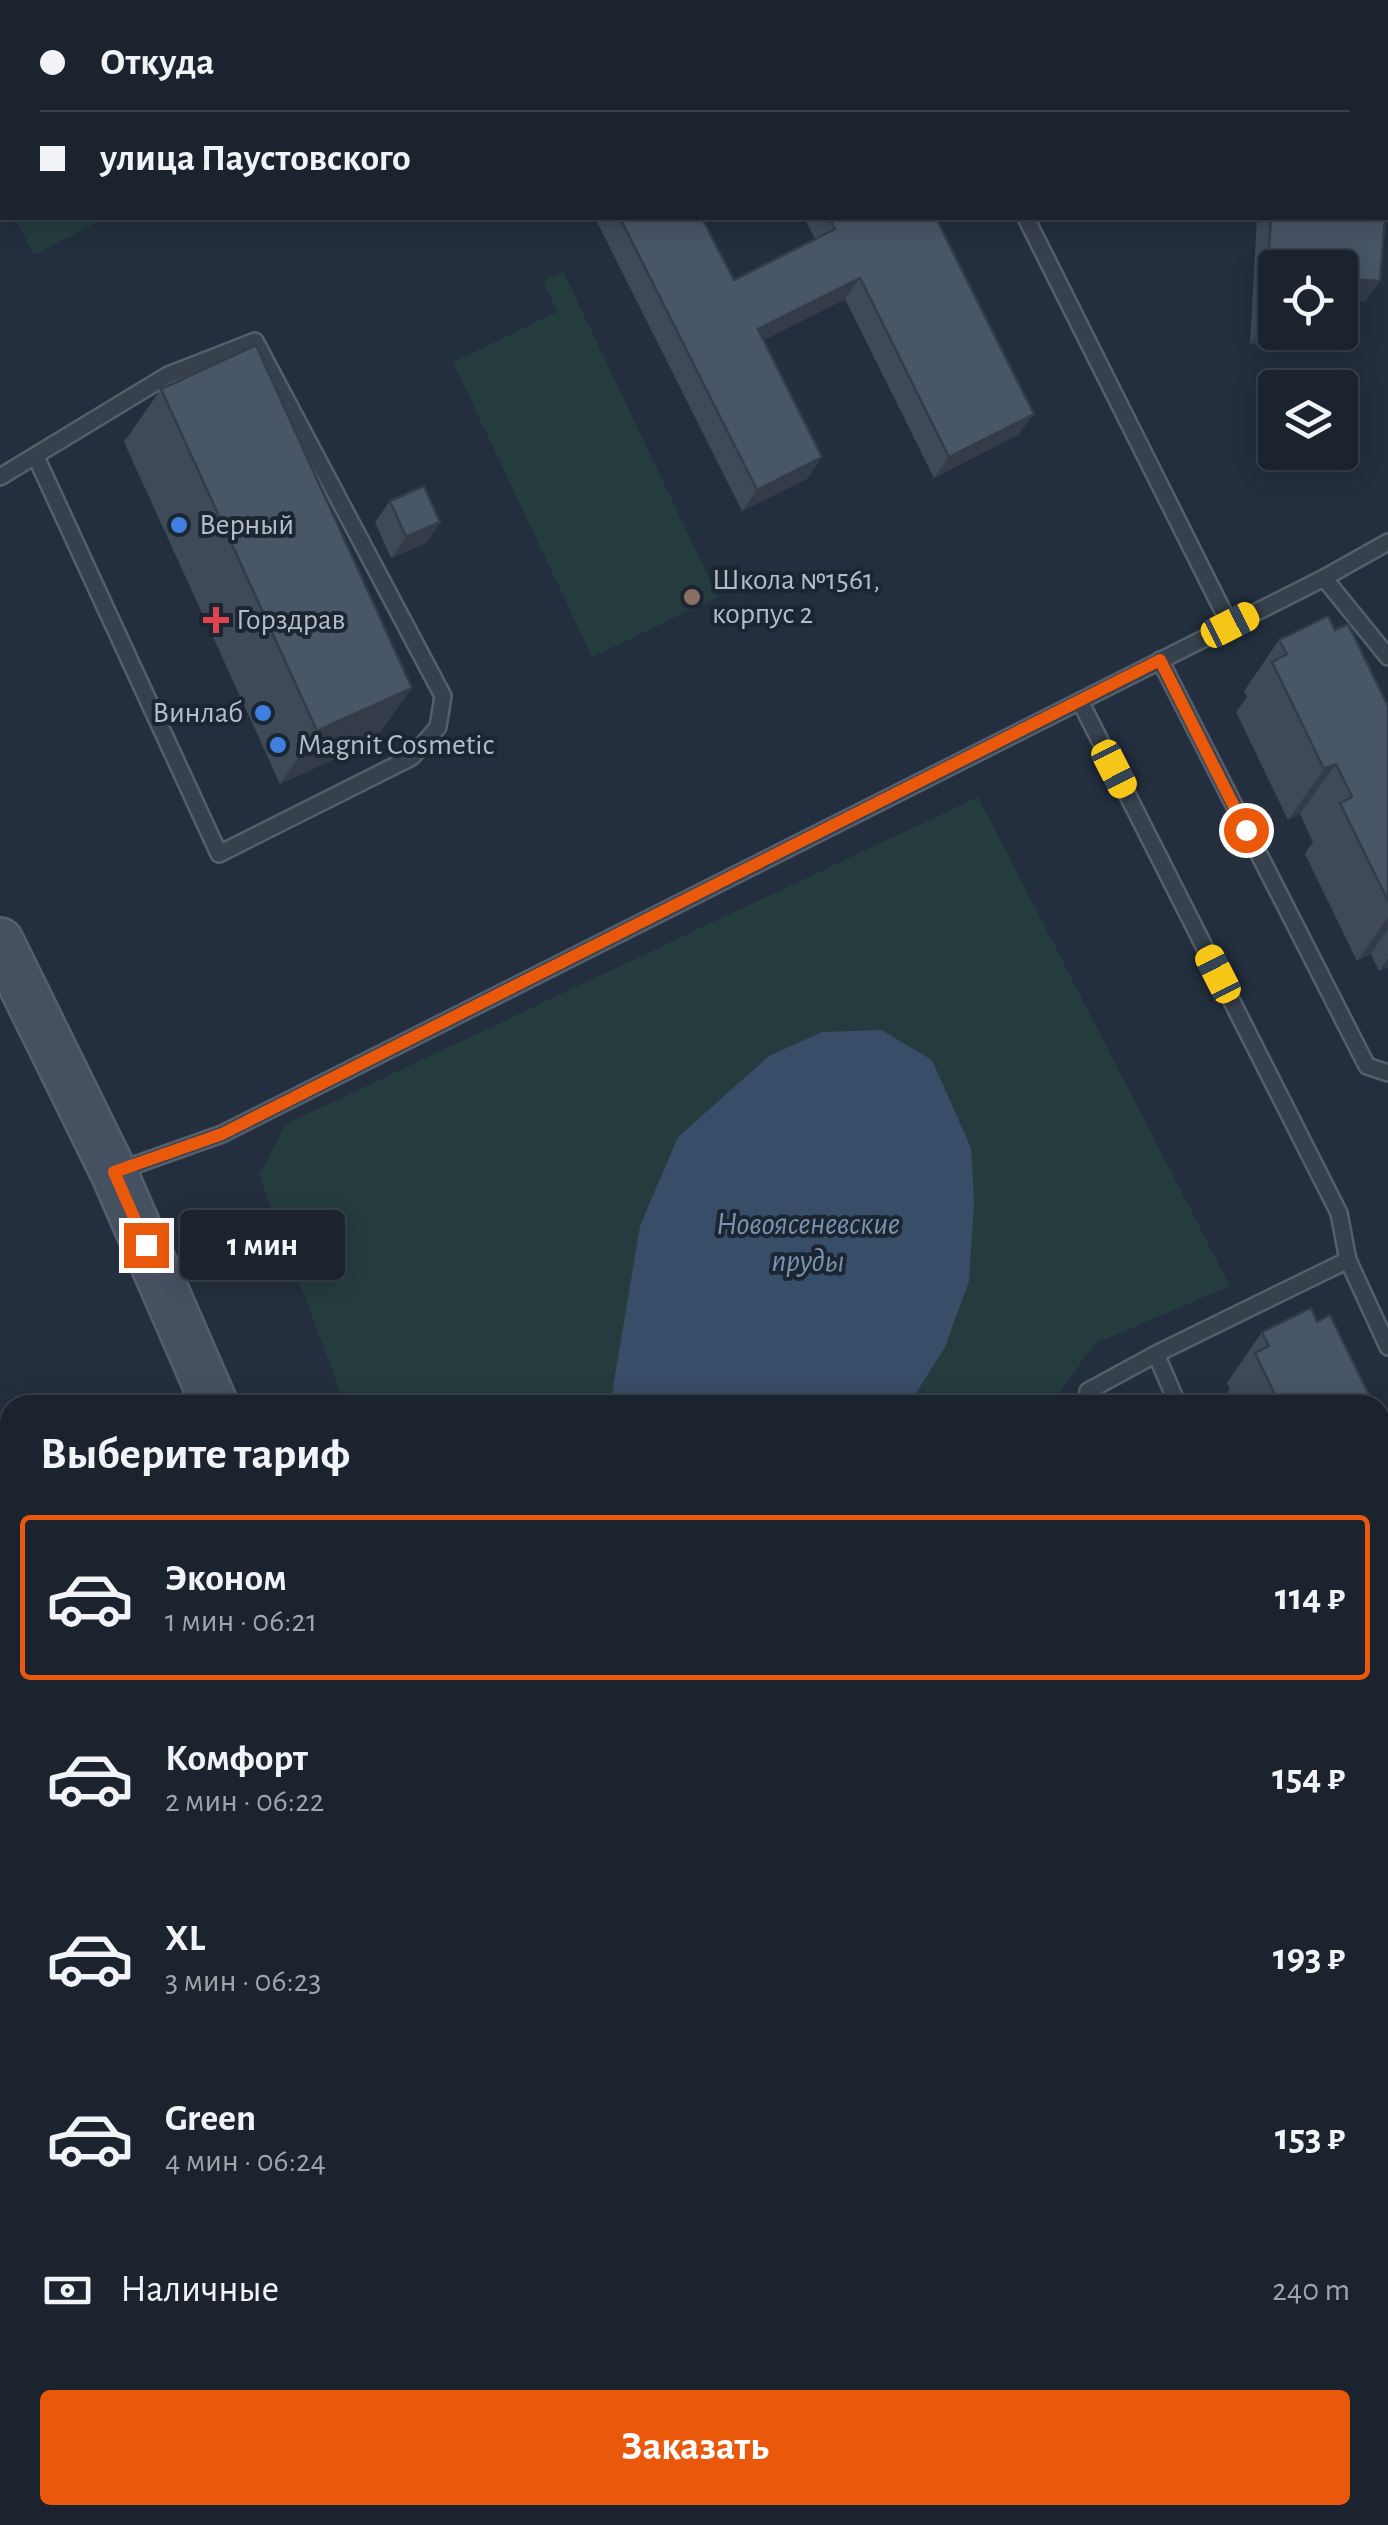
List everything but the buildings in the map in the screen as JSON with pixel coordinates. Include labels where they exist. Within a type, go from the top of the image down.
[{"type":"main road","points":[[0,940],[17,989],[114,1172],[211,1395]]},
{"type":"lane","points":[[1027,220],[1230,625]]},
{"type":"lane","points":[[0,477],[168,376],[255,340],[442,696],[438,726],[412,757],[219,854],[36,457]]},
{"type":"lane","points":[[114,1172],[222,1134],[1324,578],[1388,542]]},
{"type":"lane","points":[[1324,578],[1388,657]]},
{"type":"lane","points":[[1160,660],[1367,1066],[1388,1073]]},
{"type":"lane","points":[[1080,701],[1339,1213],[1348,1260],[1388,1347]]},
{"type":"lane","points":[[1090,1395],[1088,1390],[1156,1354],[1348,1260]]},
{"type":"lane","points":[[1156,1354],[1174,1395]]},
{"type":"green space","points":[[16,220],[102,220],[34,255]]},
{"type":"green space","points":[[563,271],[718,597],[592,657],[453,362],[557,312],[543,281]]},
{"type":"green space","points":[[978,797],[1230,1286],[1094,1344],[1059,1395],[341,1395],[259,1175],[286,1124]]},
{"type":"water","name":"Новоясеневские пруды","points":[[881,1030],[932,1060],[971,1148],[974,1201],[969,1281],[945,1347],[913,1395],[612,1395],[640,1226],[678,1137],[769,1056],[822,1032]]},
{"type":"place","name":"Верный","points":[[179,525]]},
{"type":"place","name":"Школа №1561, корпус 2","points":[[692,597]]},
{"type":"place","name":"Горздрав","points":[[216,620]]},
{"type":"place","name":"Винлаб","points":[[263,713]]},
{"type":"place","name":"Magnit Cosmetic","points":[[278,745]]},
{"type":"route","points":[[146,1245],[114,1172],[222,1134],[1160,660],[1246,830]]}]
